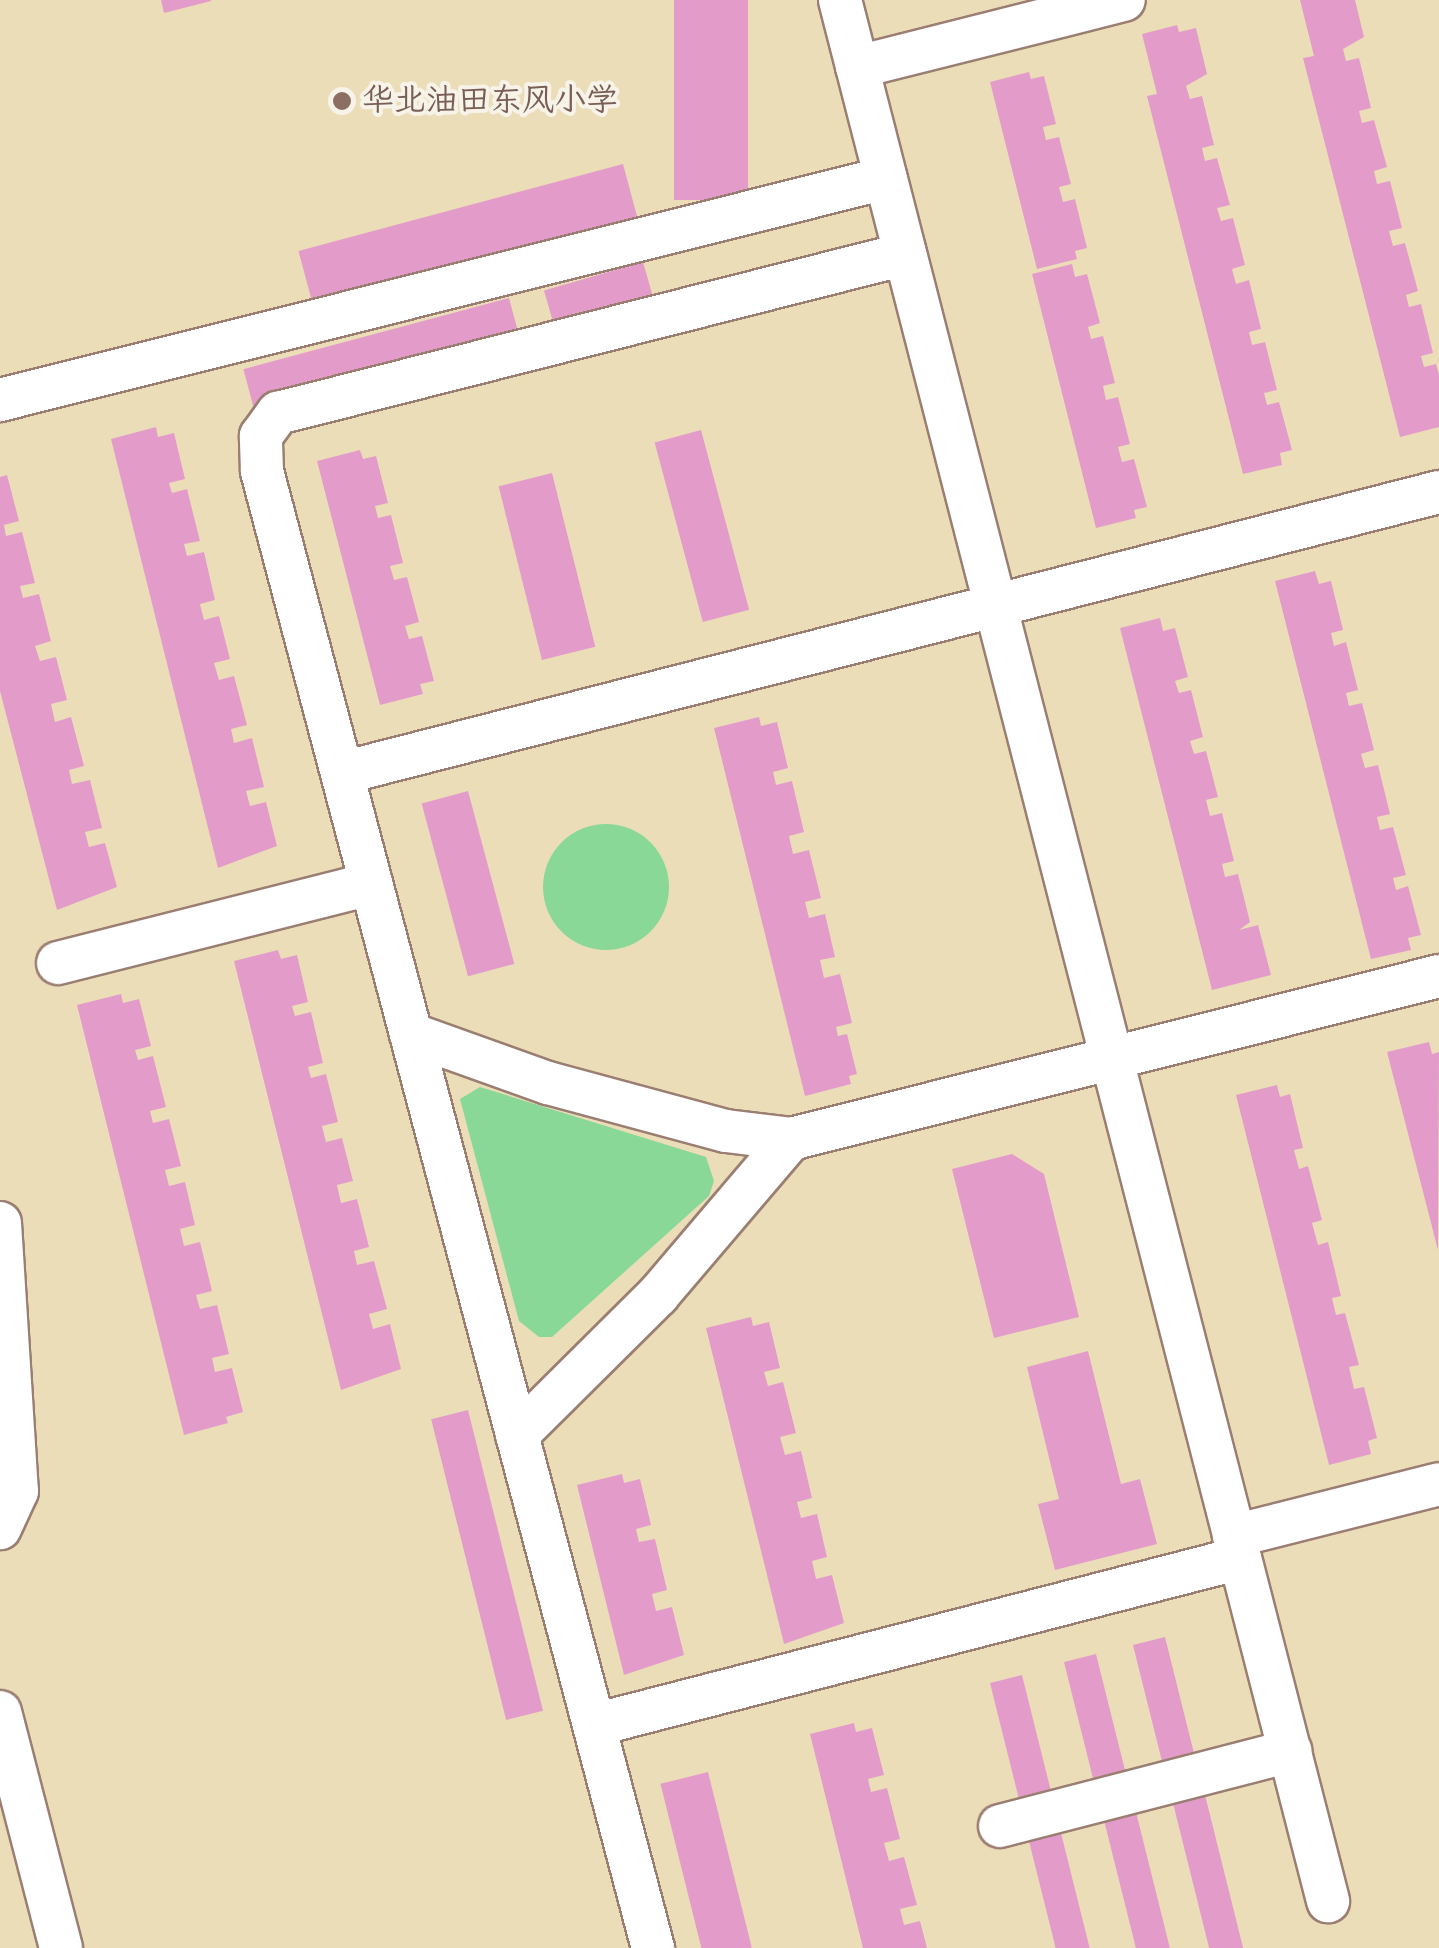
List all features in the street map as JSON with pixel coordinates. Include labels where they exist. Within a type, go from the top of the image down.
[{"type":"street","points":[[840,0],[1328,1901]]},
{"type":"street","points":[[857,67],[1124,0]]},
{"type":"street","points":[[0,400],[886,178]]},
{"type":"street","points":[[653,1948],[262,471],[260,436],[278,413],[905,254]]},
{"type":"street","points":[[342,773],[1439,492]]},
{"type":"street","points":[[58,964],[371,884]]},
{"type":"street","points":[[411,1034],[548,1083],[726,1131],[790,1140],[1439,976]]},
{"type":"street","points":[[517,1436],[658,1295],[790,1140]]},
{"type":"street","points":[[0,1222],[17,1491],[0,1528]]},
{"type":"street","points":[[594,1724],[1237,1547],[1439,1484]]},
{"type":"street","points":[[0,1712],[61,1948]]},
{"type":"street","points":[[1000,1826],[1290,1751]]},
{"type":"green space","points":[[606,824],[630,828],[651,842],[665,863],[669,887],[665,911],[651,932],[630,946],[606,950],[582,946],[561,932],[547,911],[543,887],[547,863],[561,842],[582,828]]},
{"type":"green space","points":[[480,1087],[706,1157],[714,1181],[709,1196],[552,1337],[539,1337],[519,1321],[460,1099]]},
{"type":"building","points":[[161,0],[211,0],[211,1],[164,13]]},
{"type":"building","points":[[674,0],[748,0],[748,200],[674,200]]},
{"type":"building","points":[[1300,0],[1355,0],[1364,37],[1343,49],[1346,61],[1359,58],[1371,108],[1359,111],[1362,123],[1374,120],[1387,167],[1374,171],[1377,184],[1390,181],[1402,228],[1389,231],[1393,246],[1405,243],[1418,291],[1406,295],[1409,307],[1421,304],[1433,353],[1421,356],[1424,367],[1436,364],[1439,375],[1439,427],[1400,437],[1303,58],[1314,56]]},
{"type":"building","points":[[1177,25],[1179,32],[1196,28],[1207,74],[1186,86],[1190,99],[1202,96],[1214,145],[1202,148],[1205,161],[1217,158],[1230,205],[1217,208],[1221,221],[1233,218],[1245,265],[1232,269],[1236,284],[1249,280],[1261,329],[1249,332],[1252,345],[1265,342],[1277,390],[1264,393],[1267,405],[1279,402],[1292,450],[1280,453],[1282,465],[1243,474],[1147,96],[1157,94],[1142,34]]},
{"type":"building","points":[[1029,72],[1031,79],[1044,76],[1056,124],[1043,127],[1046,140],[1059,137],[1071,184],[1059,187],[1063,202],[1075,199],[1087,248],[1075,251],[1077,259],[1037,269],[990,82]]},
{"type":"building","points":[[623,164],[637,218],[313,305],[298,251]]},
{"type":"building","points":[[643,262],[653,298],[554,326],[544,290]]},
{"type":"building","points":[[1072,264],[1075,277],[1087,274],[1100,323],[1088,327],[1091,339],[1103,336],[1115,383],[1103,386],[1106,400],[1118,397],[1130,444],[1118,447],[1122,462],[1134,459],[1147,507],[1134,510],[1136,518],[1096,528],[1032,274]]},
{"type":"building","points":[[509,298],[520,340],[254,411],[243,369]]},
{"type":"building","points":[[156,427],[158,437],[174,433],[185,479],[169,483],[172,493],[187,489],[200,541],[184,544],[187,556],[204,552],[215,600],[200,604],[204,620],[219,616],[230,659],[214,663],[219,680],[234,676],[247,725],[231,729],[234,743],[252,738],[264,787],[246,791],[250,806],[266,802],[277,846],[218,868],[111,439]]},
{"type":"building","points":[[701,430],[749,610],[703,622],[655,442]]},
{"type":"building","points":[[360,450],[363,459],[376,456],[388,503],[375,506],[378,518],[391,515],[403,563],[390,566],[394,580],[407,577],[419,622],[405,626],[409,639],[422,636],[434,681],[420,684],[423,694],[380,705],[317,461]]},
{"type":"building","points":[[552,473],[595,647],[542,660],[499,486]]},
{"type":"building","points":[[7,475],[19,521],[4,525],[6,536],[22,532],[35,583],[20,586],[23,598],[39,594],[51,641],[35,646],[40,661],[56,657],[67,700],[51,704],[55,722],[71,717],[84,766],[69,770],[72,784],[90,780],[102,828],[85,832],[89,847],[105,843],[117,887],[57,910],[0,691],[0,477]]},
{"type":"building","points":[[1315,571],[1319,584],[1331,581],[1343,630],[1331,633],[1334,646],[1346,642],[1358,690],[1346,693],[1349,706],[1362,703],[1374,750],[1361,754],[1365,768],[1378,765],[1390,814],[1377,817],[1380,830],[1393,827],[1406,875],[1393,878],[1396,890],[1408,886],[1421,935],[1408,938],[1411,950],[1371,959],[1275,581]]},
{"type":"building","points":[[1160,618],[1163,631],[1175,628],[1188,677],[1175,681],[1179,693],[1191,690],[1203,737],[1190,741],[1194,754],[1206,751],[1218,797],[1206,800],[1210,816],[1222,813],[1234,861],[1222,864],[1225,877],[1238,874],[1250,922],[1239,930],[1258,925],[1271,975],[1212,990],[1120,628]]},
{"type":"building","points":[[759,717],[761,726],[777,722],[788,768],[773,772],[776,785],[792,781],[804,832],[789,836],[793,854],[809,850],[821,898],[805,902],[809,918],[825,914],[835,957],[820,960],[824,978],[840,974],[852,1023],[836,1027],[838,1036],[847,1034],[857,1074],[849,1076],[851,1084],[805,1096],[714,728]]},
{"type":"building","points":[[468,791],[514,964],[468,976],[422,803]]},
{"type":"building","points":[[278,950],[281,959],[297,955],[308,1002],[292,1006],[295,1016],[311,1012],[323,1063],[308,1067],[311,1078],[326,1074],[338,1122],[322,1126],[326,1142],[342,1138],[353,1181],[337,1185],[341,1203],[357,1199],[369,1247],[354,1251],[357,1265],[374,1261],[387,1309],[369,1314],[373,1329],[390,1324],[401,1369],[341,1390],[234,961]]},
{"type":"building","points":[[121,994],[123,1003],[139,999],[151,1046],[135,1050],[138,1060],[153,1056],[166,1107],[150,1111],[153,1123],[169,1119],[181,1166],[165,1170],[169,1186],[185,1182],[195,1225],[180,1229],[184,1246],[200,1242],[212,1291],[196,1295],[200,1309],[217,1305],[229,1354],[212,1358],[215,1372],[232,1368],[243,1412],[226,1417],[228,1423],[184,1435],[77,1005]]},
{"type":"building","points":[[1429,1042],[1432,1054],[1439,1052],[1438,1250],[1387,1052]]},
{"type":"building","points":[[1277,1085],[1280,1097],[1290,1094],[1303,1148],[1294,1150],[1299,1169],[1308,1166],[1322,1220],[1312,1223],[1318,1245],[1328,1242],[1341,1296],[1332,1298],[1336,1315],[1345,1313],[1359,1365],[1349,1367],[1354,1389],[1364,1387],[1377,1438],[1368,1441],[1371,1454],[1329,1465],[1236,1095]]},
{"type":"building","points":[[1012,1154],[1044,1174],[1079,1317],[994,1338],[952,1169]]},
{"type":"building","points":[[751,1317],[753,1326],[769,1322],[780,1368],[764,1372],[768,1386],[783,1382],[796,1433],[780,1437],[785,1455],[801,1451],[812,1498],[797,1502],[801,1518],[817,1514],[827,1557],[812,1561],[816,1579],[832,1575],[844,1623],[784,1644],[706,1328]]},
{"type":"building","points":[[1088,1351],[1121,1484],[1140,1479],[1157,1544],[1055,1570],[1038,1504],[1059,1499],[1027,1367]]},
{"type":"building","points":[[468,1410],[543,1711],[506,1720],[431,1419]]},
{"type":"building","points":[[622,1474],[624,1483],[640,1479],[651,1525],[636,1529],[639,1542],[655,1539],[667,1590],[652,1594],[656,1611],[672,1607],[684,1655],[624,1675],[577,1485]]},
{"type":"building","points":[[1165,1637],[1195,1758],[1163,1766],[1133,1645]]},
{"type":"building","points":[[1096,1654],[1126,1776],[1094,1784],[1064,1662]]},
{"type":"building","points":[[1022,1675],[1052,1797],[1020,1805],[990,1683]]},
{"type":"building","points":[[854,1723],[856,1732],[872,1728],[884,1775],[868,1779],[871,1792],[887,1788],[900,1839],[884,1843],[889,1861],[904,1857],[917,1905],[900,1909],[904,1925],[920,1921],[927,1948],[863,1948],[810,1734]]},
{"type":"building","points":[[708,1772],[752,1948],[701,1948],[660,1784]]},
{"type":"building","points":[[1204,1791],[1243,1948],[1209,1948],[1172,1799]]},
{"type":"building","points":[[1135,1808],[1170,1948],[1136,1948],[1103,1816]]},
{"type":"building","points":[[1060,1829],[1090,1948],[1056,1948],[1028,1837]]},
{"type":"place","name":"华北油田东风小学","points":[[342,101]]}]
